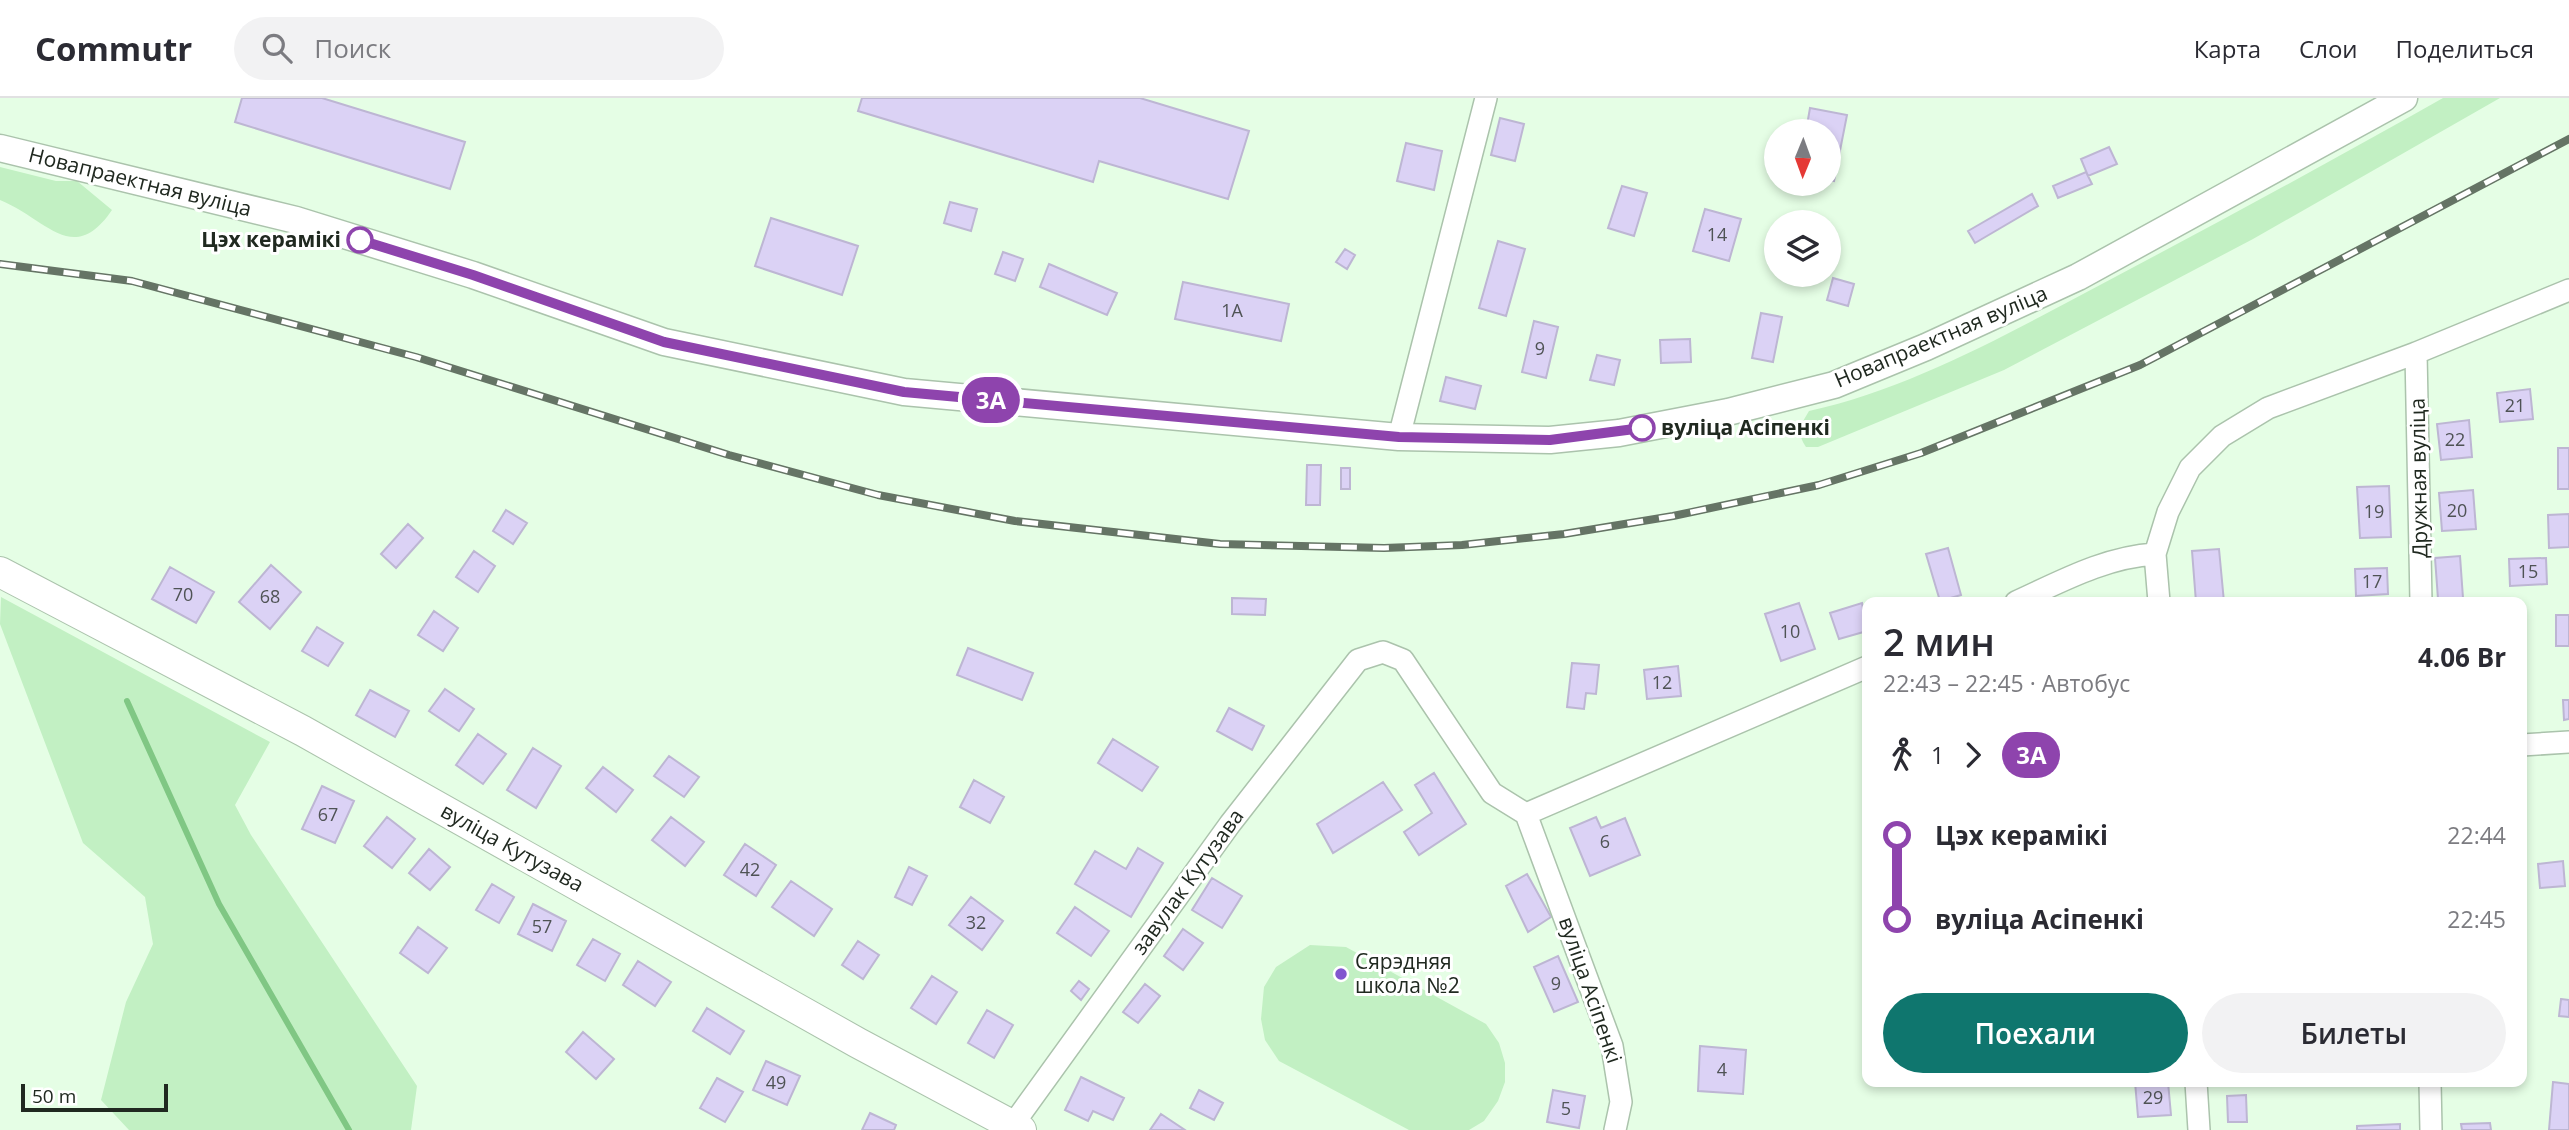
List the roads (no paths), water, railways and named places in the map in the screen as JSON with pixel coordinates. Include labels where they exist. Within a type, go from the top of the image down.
[{"type":"main road","name":"вуліца Кутузава","points":[[0,572],[303,731],[1014,1128]]},
{"type":"street","points":[[1399,437],[1486,98]]},
{"type":"street","name":"Новапраектная вуліца","points":[[0,148],[296,220],[473,275],[664,342],[877,386],[930,394],[1399,437],[1550,440],[1619,433],[1727,412],[1834,385],[1926,347],[2078,277],[2404,98]]},
{"type":"street","points":[[2159,597],[2155,554],[2168,512],[2190,468],[2222,436],[2268,408],[2416,353],[2569,290]]},
{"type":"street","name":"Дружная вуліца","points":[[2416,353],[2421,597]]},
{"type":"street","points":[[2027,597],[2098,566],[2131,555],[2155,554]]},
{"type":"street","name":"завулак Кутузава","points":[[1014,1128],[1295,737],[1358,660],[1383,652],[1403,660],[1492,793],[1526,814]]},
{"type":"street","points":[[1526,814],[1862,669]]},
{"type":"street","points":[[2527,745],[2569,742]]},
{"type":"street","name":"вуліца Асіпенкі","points":[[1526,814],[1612,1046],[1621,1102],[1615,1130]]},
{"type":"street","points":[[2196,1087],[2199,1130]]},
{"type":"street","points":[[2430,1087],[2431,1130]]},
{"type":"waterway","points":[[127,701],[219,904],[349,1130]]},
{"type":"railway","points":[[0,264],[132,281],[416,357],[729,455],[878,495],[1015,521],[1220,544],[1384,548],[1462,545],[1564,534],[1673,516],[1819,485],[1921,453],[2140,365],[2569,139]]},
{"type":"place","name":"Цэх керамікі","points":[[360,240]]},
{"type":"place","name":"вуліца Асіпенкі","points":[[1642,428]]},
{"type":"place","name":"Сярэдняя школа №2","points":[[1341,974]]}]
